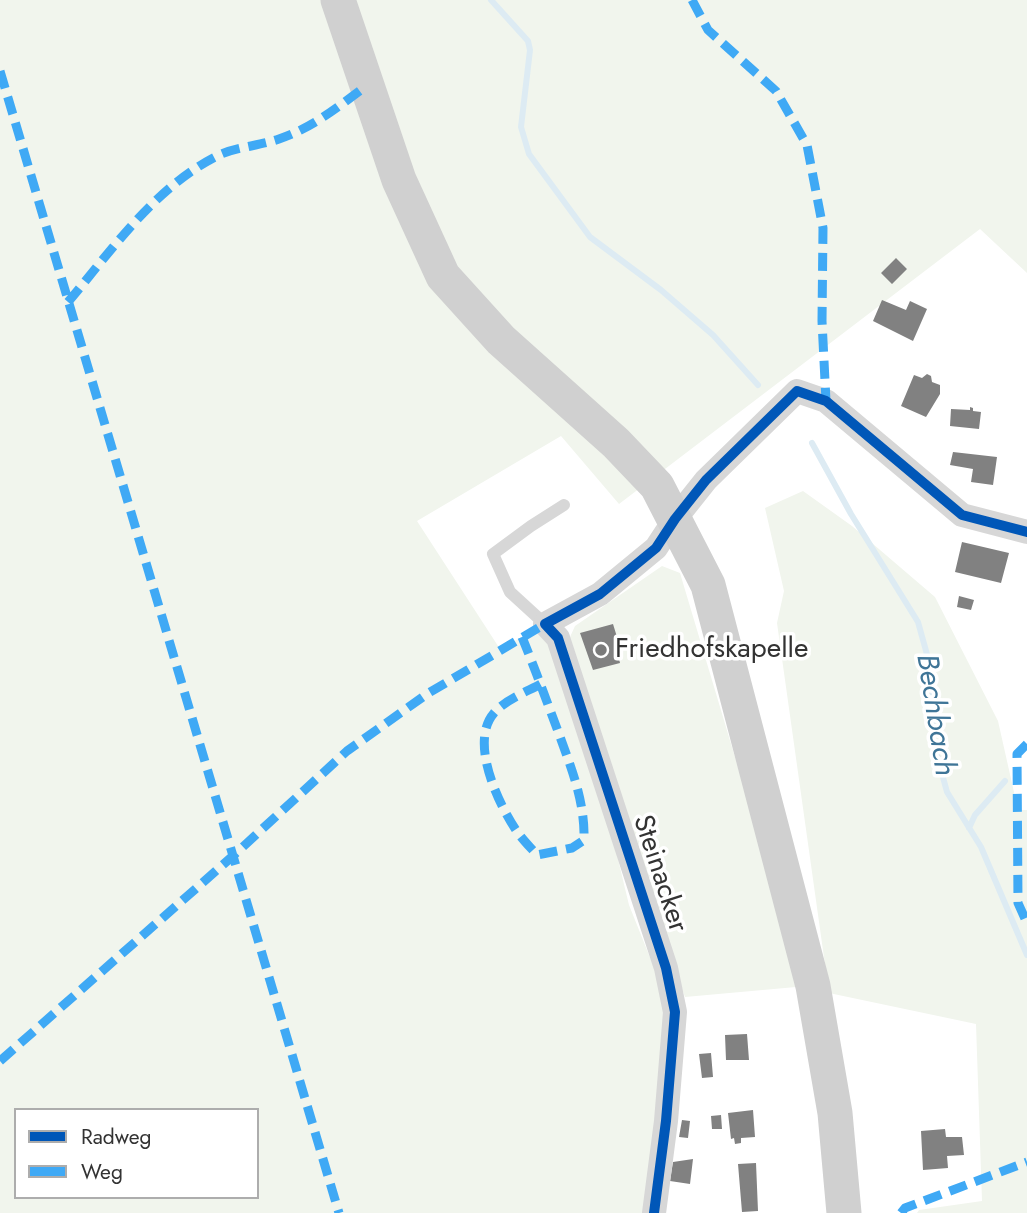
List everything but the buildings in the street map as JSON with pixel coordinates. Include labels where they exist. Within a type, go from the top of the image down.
[{"type":"main road","points":[[338,0],[399,180],[443,276],[501,340],[616,443],[657,486],[708,585],[813,986],[835,1113],[844,1213]]},
{"type":"street","points":[[545,624],[600,594],[656,548],[706,480],[797,391],[826,401],[962,515],[1027,532]]},
{"type":"street","name":"Steinacker","points":[[545,624],[558,638],[666,968],[675,1012],[666,1121],[654,1213]]},
{"type":"lane","points":[[545,624],[510,592],[493,554],[564,505]]},
{"type":"shaded area","points":[[0,0],[1027,0],[1027,273],[980,229],[619,504],[561,436],[417,521],[500,649],[545,624],[582,710],[629,905],[667,1000],[654,1213],[0,1213]]},
{"type":"shaded area","points":[[803,491],[852,526],[935,597],[998,721],[1018,810],[1027,810],[1027,1213],[917,1213],[919,1210],[982,1201],[976,1024],[829,993],[777,623],[784,591],[765,508]]},
{"type":"shaded area","points":[[662,566],[680,573],[786,928],[796,987],[685,997],[656,917],[570,637],[575,626]]},
{"type":"waterway","name":"Bechbach","points":[[491,0],[528,41],[530,50],[521,127],[529,154],[590,237],[661,290],[713,335],[758,385]]},
{"type":"waterway","name":"Bechbach","points":[[812,443],[851,514],[918,622],[933,676],[932,737],[947,792],[981,847],[1027,955]]},
{"type":"waterway","points":[[969,828],[975,815],[1005,781]]},
{"type":"marked path","points":[[692,0],[708,30],[776,91],[807,145],[823,228],[822,321],[826,401]]},
{"type":"marked path","points":[[0,71],[339,1213]]},
{"type":"marked path","points":[[68,302],[135,221],[194,169],[224,153],[271,141],[303,129],[366,86]]},
{"type":"marked path","points":[[0,1061],[234,855],[347,751],[427,694],[545,624]]},
{"type":"marked path","points":[[522,637],[532,661],[536,673],[541,686],[545,698],[573,773],[584,826],[584,840],[572,848],[537,855],[518,833],[501,804],[489,772],[484,740],[487,725],[499,708],[522,693],[535,687],[541,684]]},
{"type":"marked path","points":[[1027,744],[1017,754],[1018,903],[1027,923]]},
{"type":"marked path","points":[[901,1213],[905,1208],[1027,1162]]},
{"type":"cycle path","points":[[654,1213],[666,1121],[675,1012],[666,968],[558,638],[545,624],[600,594],[656,548],[706,480],[797,391],[826,401],[962,515],[1027,532]]},
{"type":"place","name":"Friedhofskapelle","points":[[601,650]]}]
